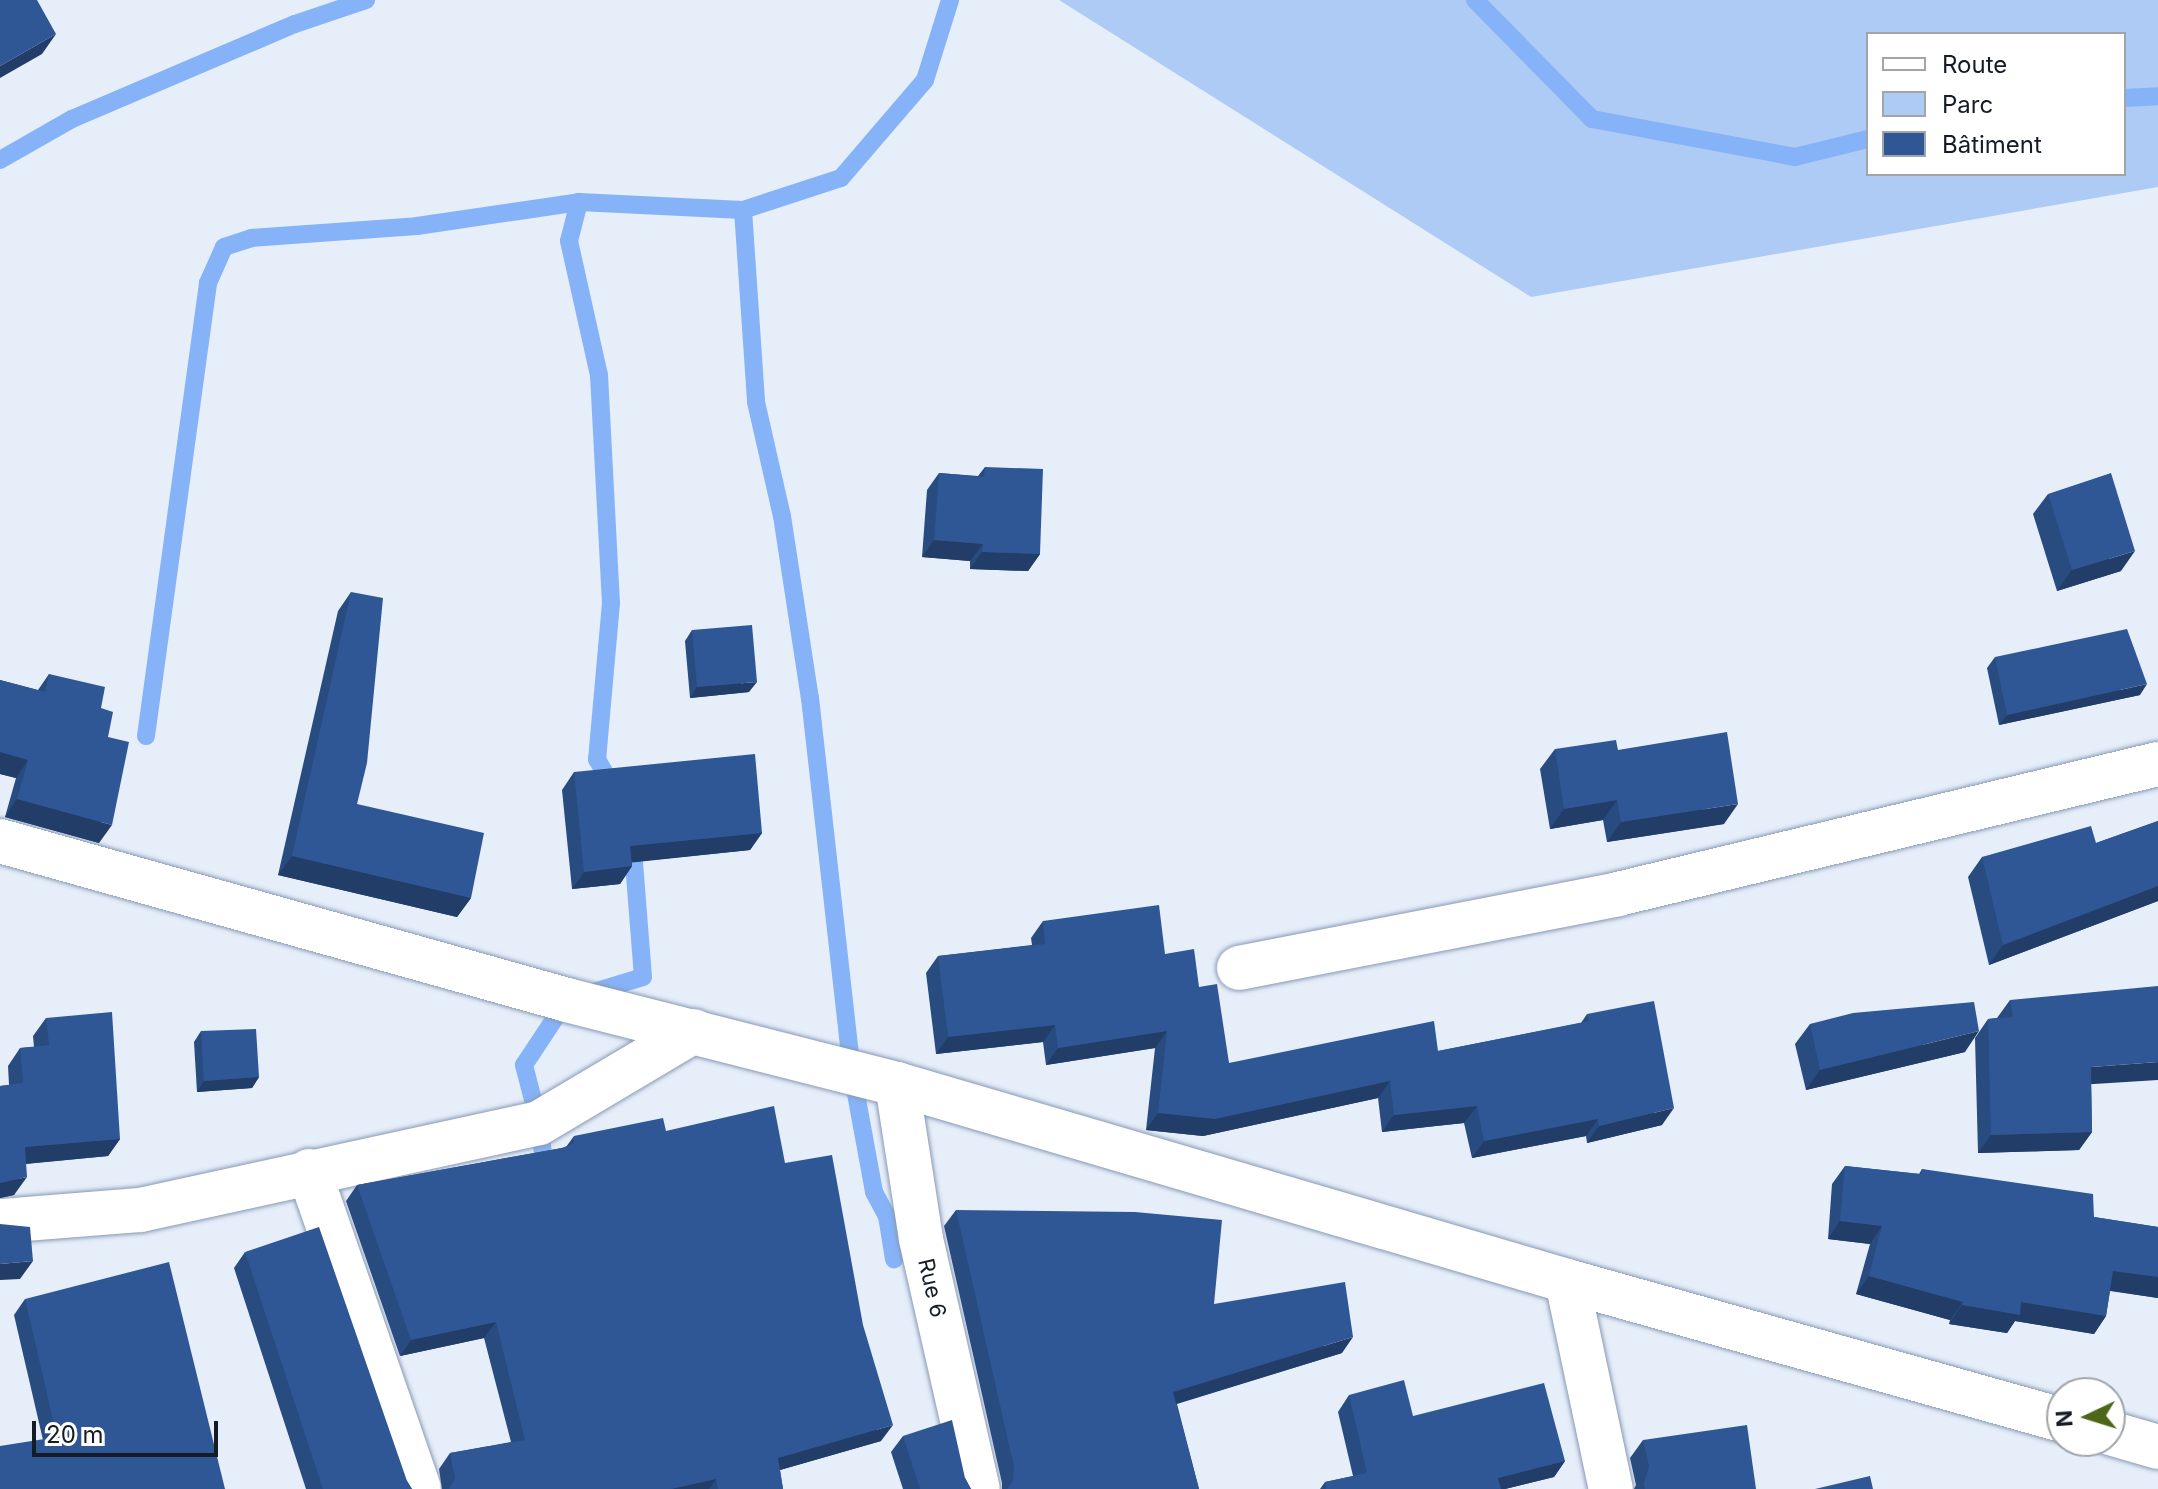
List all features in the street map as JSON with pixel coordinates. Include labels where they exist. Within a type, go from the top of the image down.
[{"type":"street","points":[[1239,968],[1618,894],[2158,764]]},
{"type":"street","points":[[0,841],[897,1084],[1567,1281],[2046,1416]]},
{"type":"street","points":[[0,1221],[140,1210],[539,1123],[694,1031]]},
{"type":"street","name":"Rue 6","points":[[897,1084],[921,1239],[978,1489]]},
{"type":"street","points":[[309,1171],[419,1489]]},
{"type":"street","points":[[1567,1281],[1611,1489]]},
{"type":"street","points":[[2126,1438],[2158,1447]]},
{"type":"green space","points":[[1059,0],[2158,0],[2158,187],[1531,297]]},
{"type":"building","points":[[0,0],[37,0],[56,34],[0,66]]},
{"type":"building","points":[[985,467],[1043,469],[1040,554],[982,552],[983,544],[934,540],[939,473],[984,477]]},
{"type":"building","points":[[2111,473],[2135,551],[2072,570],[2048,494]]},
{"type":"building","points":[[351,592],[383,598],[367,763],[357,804],[484,833],[471,898],[292,856]]},
{"type":"building","points":[[752,625],[757,682],[697,687],[692,630]]},
{"type":"building","points":[[2127,629],[2147,684],[2007,715],[1995,657]]},
{"type":"building","points":[[49,674],[105,687],[101,708],[113,712],[108,737],[129,742],[112,825],[17,799],[28,760],[0,752],[0,680],[45,692]]},
{"type":"building","points":[[1727,732],[1738,804],[1621,822],[1617,800],[1564,809],[1555,749],[1616,740],[1618,750]]},
{"type":"building","points":[[755,754],[762,833],[630,846],[632,866],[584,872],[574,772]]},
{"type":"building","points":[[2158,821],[2158,886],[2003,945],[1982,857],[2091,826],[2096,843]]},
{"type":"building","points":[[1159,905],[1165,954],[1194,949],[1199,987],[1217,984],[1229,1063],[1434,1021],[1438,1051],[1589,1021],[1587,1014],[1654,1001],[1674,1108],[1599,1126],[1598,1119],[1484,1141],[1477,1106],[1394,1115],[1390,1081],[1215,1119],[1158,1113],[1167,1031],[1058,1048],[1055,1025],[948,1037],[938,956],[1045,944],[1043,921]]},
{"type":"building","points":[[2158,986],[2158,1062],[2091,1067],[2092,1132],[1991,1135],[1988,1019],[2013,1017],[2010,1000]]},
{"type":"building","points":[[1974,1002],[1979,1031],[1820,1070],[1810,1024],[1853,1013]]},
{"type":"building","points":[[112,1012],[120,1139],[25,1147],[27,1177],[0,1183],[0,1086],[23,1083],[20,1048],[49,1045],[46,1018]]},
{"type":"building","points":[[256,1029],[259,1077],[204,1081],[201,1031]]},
{"type":"building","points":[[774,1106],[785,1163],[832,1155],[863,1325],[893,1425],[778,1458],[783,1489],[718,1489],[716,1479],[671,1489],[449,1489],[455,1478],[450,1453],[525,1440],[496,1322],[411,1340],[357,1185],[562,1148],[574,1143],[574,1136],[663,1118],[666,1131]]},
{"type":"building","points":[[1845,1166],[1921,1174],[1922,1169],[2093,1194],[2094,1217],[2158,1227],[2158,1277],[2113,1271],[2106,1316],[2021,1302],[2020,1315],[1962,1305],[1963,1302],[1869,1276],[1882,1226],[1840,1221]]},
{"type":"building","points":[[956,1210],[1135,1212],[1222,1220],[1214,1304],[1345,1282],[1353,1337],[1173,1392],[1199,1489],[1007,1489],[1013,1481],[1014,1467]]},
{"type":"building","points":[[0,1224],[30,1227],[33,1261],[0,1264]]},
{"type":"building","points":[[319,1227],[412,1489],[323,1489],[245,1252]]},
{"type":"building","points":[[169,1262],[225,1489],[0,1489],[0,1446],[57,1437],[25,1299]]},
{"type":"building","points":[[1404,1380],[1413,1416],[1544,1383],[1565,1461],[1498,1478],[1501,1489],[1326,1489],[1325,1482],[1367,1473],[1349,1395]]},
{"type":"building","points":[[952,1420],[965,1478],[971,1489],[920,1489],[903,1436]]},
{"type":"building","points":[[1747,1425],[1756,1489],[1645,1489],[1649,1466],[1643,1440]]},
{"type":"building","points":[[1870,1476],[1873,1489],[1815,1489]]},
{"type":"waterway","points":[[0,160],[72,119],[295,24],[366,0]]},
{"type":"waterway","points":[[146,736],[208,283],[224,247],[251,238],[417,226],[579,202],[743,210],[841,178],[925,80],[950,0]]},
{"type":"waterway","points":[[1475,0],[1592,119],[1795,157],[1866,139]]},
{"type":"waterway","points":[[2126,98],[2158,96]]},
{"type":"waterway","points":[[579,202],[569,241],[599,375],[611,603],[597,759],[613,788]]},
{"type":"waterway","points":[[743,210],[756,402],[782,516],[810,698],[852,1072],[874,1192],[887,1216],[894,1259]]},
{"type":"waterway","points":[[546,1176],[539,1123],[524,1065],[567,1000],[643,977],[632,838]]}]
